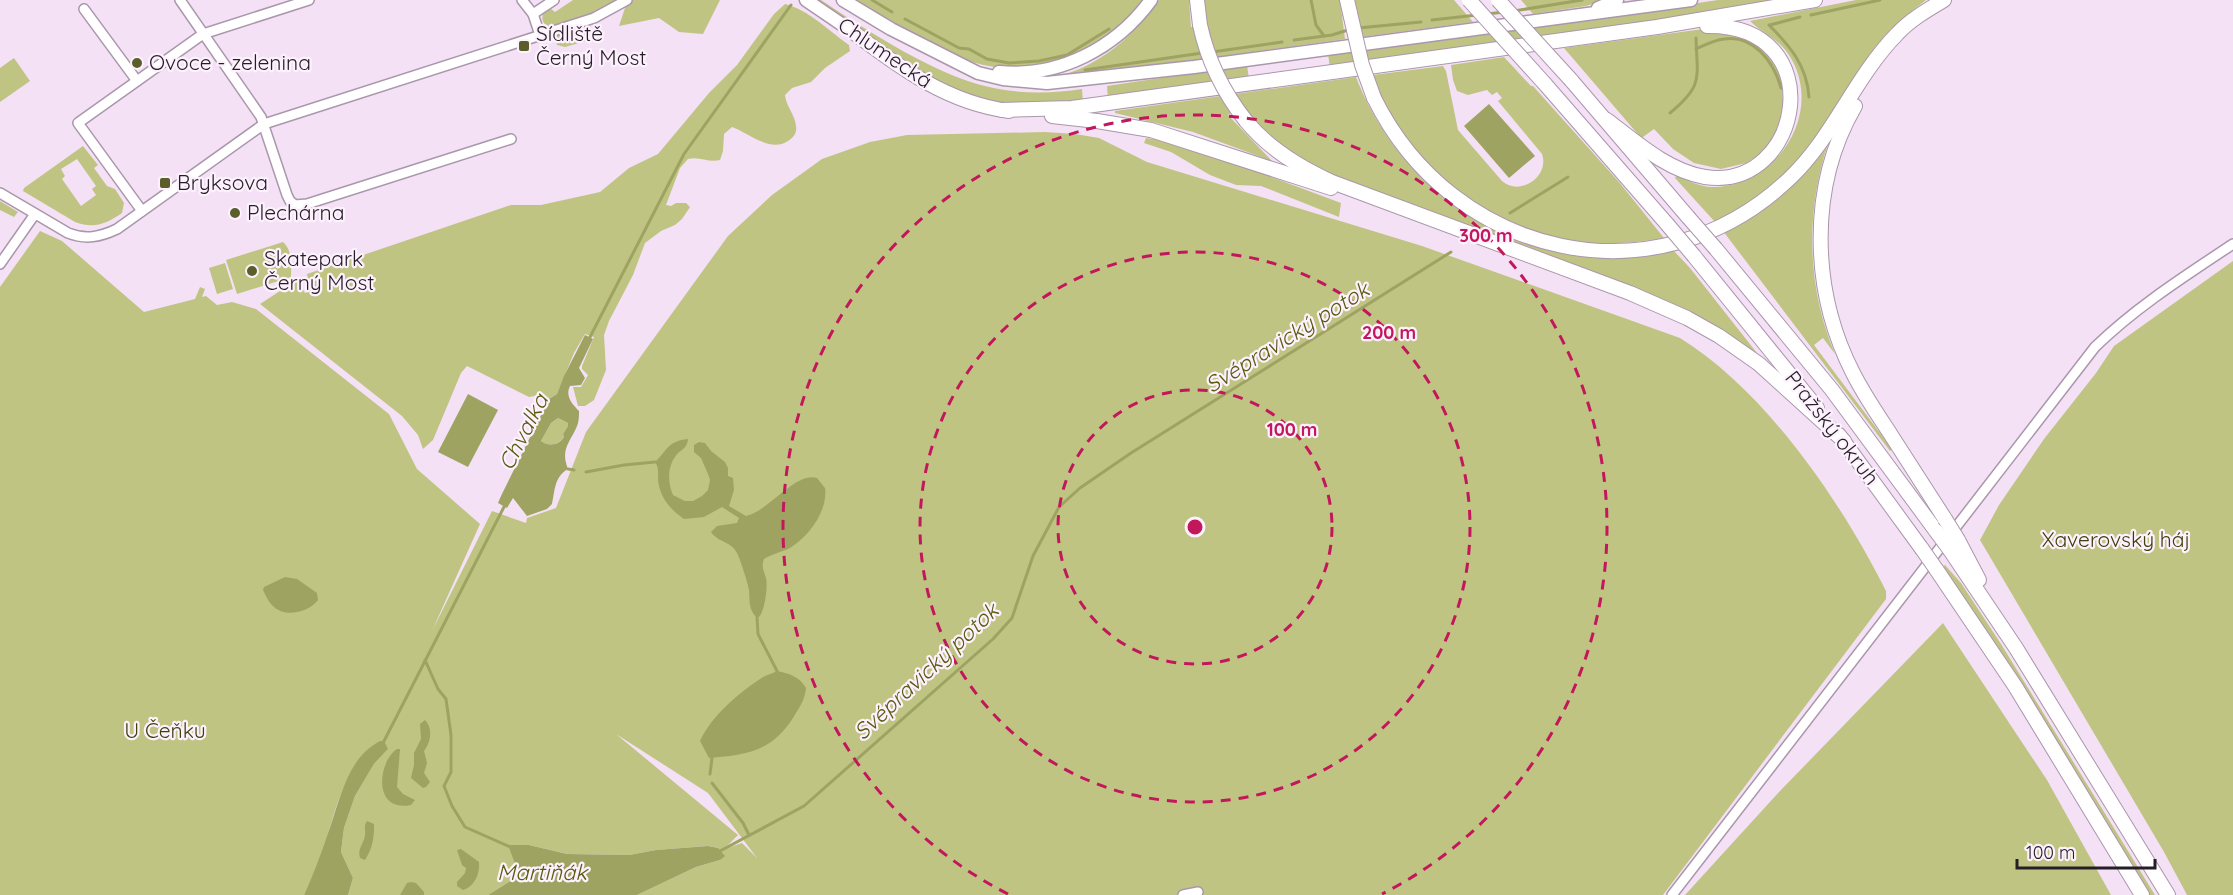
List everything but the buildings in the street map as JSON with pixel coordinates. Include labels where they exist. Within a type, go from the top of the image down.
[{"type":"highway","points":[[1197,0],[1200,25],[1208,54],[1228,98],[1246,121],[1269,144],[1300,166],[1338,185],[1630,293],[1692,321],[1759,364],[1844,441]]},
{"type":"highway","name":"Pražský okruh","points":[[1469,0],[1667,224],[1844,441],[1936,568],[2042,729],[2142,895]]},
{"type":"highway","name":"Pražský okruh","points":[[1498,0],[1571,80],[1716,249],[1832,390],[1936,531],[1954,545],[2168,895]]},
{"type":"highway","points":[[1002,110],[1072,108],[1657,27],[1815,0]]},
{"type":"highway","points":[[1348,7],[1362,65],[1374,98],[1393,133],[1424,171],[1461,203],[1492,222],[1526,237],[1573,248],[1610,251],[1658,246],[1687,239],[1726,224],[1749,211],[1778,189],[1812,154],[1876,58],[1896,35],[1911,21],[1945,0]]},
{"type":"highway","points":[[1945,0],[1887,56],[1851,112],[1836,147],[1828,177],[1823,204],[1821,239],[1823,274],[1829,309],[1845,358],[1861,388],[1945,519],[1954,545]]},
{"type":"highway","points":[[1606,120],[1665,162],[1697,175],[1714,178],[1747,171],[1768,154],[1781,138],[1791,111],[1790,83],[1778,57],[1764,42],[1747,32],[1729,27],[1657,27]]},
{"type":"highway","name":"Chlumecká","points":[[853,32],[902,69],[933,87],[953,96],[1002,110]]},
{"type":"highway","points":[[1002,110],[1151,130],[1214,149],[1307,182],[1385,203]]},
{"type":"main road","name":"Chlumecká","points":[[806,0],[853,32]]},
{"type":"main road","name":"Chlumecká","points":[[843,0],[891,29],[943,56]]},
{"type":"main road","points":[[943,56],[976,68],[1001,72],[1029,72],[1056,67],[1083,57],[1109,43],[1128,27],[1151,0]]},
{"type":"main road","points":[[1559,17],[1600,7],[1617,0]]},
{"type":"main road","points":[[943,56],[978,73],[1003,80],[1047,83],[1194,67],[1691,0]]},
{"type":"street","points":[[180,0],[255,107],[264,124],[290,201],[300,206],[511,139]]},
{"type":"street","points":[[142,211],[78,123],[203,34],[309,0]]},
{"type":"street","points":[[522,0],[533,15],[540,35]]},
{"type":"street","points":[[533,15],[554,0]]},
{"type":"street","points":[[0,193],[68,233],[93,238],[117,229],[264,124],[594,18],[627,0]]},
{"type":"street","points":[[84,9],[137,81]]},
{"type":"street","points":[[0,264],[35,214]]},
{"type":"street","points":[[1672,895],[2095,347],[2117,325],[2233,243]]},
{"type":"street","points":[[1183,895],[1198,892]]},
{"type":"green space","points":[[573,0],[617,0],[575,21],[548,26],[543,22],[544,12],[551,9],[555,12]]},
{"type":"green space","points":[[633,0],[720,0],[703,34],[679,32],[659,18],[619,26],[625,8]]},
{"type":"green space","points":[[817,0],[821,0],[902,51],[947,73],[989,87],[1023,92],[1059,92],[1082,89],[1083,102],[1019,104],[990,100],[963,92],[911,66]]},
{"type":"green space","points":[[854,0],[1143,0],[1109,34],[1088,48],[1044,65],[1021,68],[996,67],[962,58]]},
{"type":"green space","points":[[1159,0],[1189,0],[1191,27],[1207,24],[1203,0],[1340,0],[1345,39],[1089,75],[1056,77],[1087,65],[1115,48],[1139,26]]},
{"type":"green space","points":[[1353,0],[1454,0],[1473,22],[1362,37]]},
{"type":"green space","points":[[1521,0],[1606,0],[1586,6],[1533,14]]},
{"type":"green space","points":[[1718,0],[1793,0],[1706,15],[1330,68],[1328,54],[1558,24]]},
{"type":"green space","points":[[1856,0],[1926,0],[1906,16],[1874,51],[1823,128],[1799,159],[1766,190],[1715,222],[1675,178],[1676,176],[1698,185],[1712,187],[1734,184],[1754,175],[1772,162],[1786,146],[1796,127],[1801,106],[1800,84],[1793,62],[1779,43],[1750,21]]},
{"type":"green space","points":[[785,4],[819,22],[849,45],[850,51],[825,68],[811,82],[792,88],[785,95],[796,128],[795,135],[788,141],[774,145],[760,141],[732,127],[724,134],[720,160],[688,159],[680,168],[666,205],[686,203],[690,207],[675,225],[661,231],[645,243],[633,275],[604,335],[606,370],[594,400],[585,406],[578,406],[573,387],[581,387],[588,375],[582,366],[594,337],[585,334],[574,353],[557,394],[549,399],[540,395],[529,397],[467,366],[461,373],[433,440],[423,449],[418,435],[402,416],[260,304],[297,280],[305,293],[310,291],[307,274],[511,205],[541,205],[600,192],[629,168],[658,154],[709,93],[737,65],[774,14]]},
{"type":"green space","points":[[580,28],[588,34],[586,41],[565,47],[557,45],[555,39],[558,35]]},
{"type":"green space","points":[[1703,29],[1736,33],[1767,51],[1781,71],[1784,118],[1766,149],[1746,163],[1721,169],[1694,163],[1673,149],[1654,129],[1643,137],[1644,140],[1642,139],[1564,48]]},
{"type":"green space","points":[[1504,57],[1619,182],[1664,238],[1638,242],[1585,243],[1559,239],[1529,230],[1499,217],[1444,180],[1421,157],[1400,132],[1384,104],[1373,75],[1443,66],[1458,130],[1502,181],[1517,187],[1532,182],[1538,176],[1542,170],[1542,154],[1498,101],[1502,98],[1497,92],[1492,95],[1487,90],[1468,95],[1457,91],[1451,65]]},
{"type":"green space","points":[[14,58],[30,81],[0,102],[0,68]]},
{"type":"green space","points":[[1247,65],[1249,79],[1108,99],[1107,86]]},
{"type":"green space","points":[[1356,77],[1372,112],[1393,144],[1417,173],[1446,199],[1477,221],[1511,238],[1547,250],[1586,256],[1624,256],[1673,250],[1757,353],[1701,318],[1646,292],[1328,174],[1281,144],[1241,106],[1228,115],[1272,161],[1193,132],[1115,113],[1115,111]]},
{"type":"green space","name":"U Čeňku","points":[[1045,132],[1099,138],[1147,162],[1422,246],[1680,338],[1712,360],[1742,388],[1799,451],[1824,486],[1868,557],[1886,591],[1886,599],[1663,895],[637,895],[696,867],[720,860],[718,848],[708,846],[656,850],[629,855],[567,854],[529,845],[509,845],[517,869],[515,878],[488,895],[348,895],[353,878],[341,852],[344,828],[355,796],[374,764],[388,749],[364,754],[351,772],[342,790],[321,855],[304,895],[0,895],[0,287],[40,231],[62,241],[144,312],[195,299],[200,287],[205,289],[202,297],[206,296],[217,305],[232,302],[256,309],[389,414],[417,469],[480,524],[432,631],[492,511],[526,523],[527,518],[556,508],[586,432],[728,236],[772,195],[822,159],[870,142],[907,135]],"holes":[[[616,734],[708,793],[757,858],[742,843],[724,849],[738,835]]]},
{"type":"green space","points":[[1146,138],[1171,141],[1194,148],[1341,203],[1339,217],[1261,186],[1236,185],[1210,175],[1171,152],[1144,143]]},
{"type":"green space","points":[[1828,144],[1815,196],[1812,250],[1819,303],[1835,354],[1823,338],[1814,345],[1892,449],[1890,451],[1723,231],[1753,214],[1781,194],[1806,171]]},
{"type":"green space","points":[[83,146],[98,165],[94,168],[107,186],[115,189],[124,203],[122,213],[100,224],[82,224],[23,191],[24,188]],"holes":[[[77,159],[96,186],[92,189],[96,195],[81,206],[62,179],[65,176],[61,169]]]},
{"type":"green space","points":[[0,201],[18,212],[14,217],[0,210]]},
{"type":"green space","name":"Skatepark Černý Most","points":[[283,242],[290,254],[291,277],[237,294],[226,260]]},
{"type":"green space","name":"Xaverovský háj","points":[[2233,261],[2233,895],[2187,895],[1980,540],[1999,505],[2044,439],[2096,373],[2114,346]]},
{"type":"green space","points":[[225,263],[233,289],[217,294],[209,268]]},
{"type":"green space","points":[[558,418],[568,423],[564,437],[553,444],[541,441],[551,423]]},
{"type":"green space","points":[[1945,565],[1961,583],[2001,644],[2155,895],[2149,895],[2040,714],[1942,567]]},
{"type":"green space","points":[[1943,623],[2047,780],[2111,895],[1685,895],[1779,792]]},
{"type":"water","points":[[1489,104],[1535,156],[1509,178],[1464,126]]},
{"type":"water","points":[[585,335],[593,339],[579,368],[585,378],[581,385],[570,386],[568,393],[579,413],[578,424],[565,451],[568,469],[558,480],[552,504],[547,509],[527,516],[513,498],[507,508],[498,503],[549,399],[557,394]],"holes":[[[558,418],[568,423],[564,437],[559,442],[550,444],[541,441],[551,423]]]},
{"type":"water","points":[[468,394],[498,410],[468,467],[438,452]]},
{"type":"water","points":[[688,439],[685,447],[672,461],[669,476],[673,495],[685,501],[693,501],[708,490],[710,480],[708,474],[701,458],[694,452],[694,445],[699,442],[705,443],[725,462],[728,476],[733,478],[734,490],[729,506],[746,516],[755,513],[800,481],[817,478],[825,488],[820,514],[804,537],[790,548],[764,559],[763,567],[767,582],[763,609],[759,617],[753,614],[744,571],[737,553],[711,532],[717,526],[737,523],[739,518],[722,507],[704,517],[684,519],[663,498],[655,462],[671,444]]},
{"type":"water","points":[[285,577],[297,579],[317,593],[318,600],[309,608],[291,613],[274,607],[265,595],[264,587]]},
{"type":"water","points":[[777,671],[794,676],[806,688],[801,704],[785,729],[767,745],[757,750],[709,758],[700,741],[711,723],[742,692]]},
{"type":"water","points":[[425,720],[428,723],[430,735],[424,751],[427,763],[424,773],[430,782],[423,788],[411,778],[414,753],[421,739],[420,724]]},
{"type":"water","points":[[380,741],[384,741],[388,749],[374,764],[355,796],[344,828],[341,852],[353,878],[348,895],[304,895],[346,782],[359,758]]},
{"type":"water","points":[[400,749],[397,787],[403,794],[415,800],[411,805],[398,805],[384,794],[383,774],[391,755]]},
{"type":"water","points":[[367,821],[374,824],[374,834],[365,860],[360,858],[359,851]]},
{"type":"water","name":"Martiňák","points":[[508,845],[529,845],[567,854],[629,855],[656,850],[708,846],[718,848],[725,856],[637,895],[488,895],[515,878],[517,869]]},
{"type":"water","points":[[461,849],[479,862],[476,879],[471,886],[463,890],[457,886],[466,868],[462,865],[457,850]]},
{"type":"water","points":[[407,883],[416,883],[424,895],[400,895]]},
{"type":"waterway","points":[[872,0],[892,12]]},
{"type":"waterway","points":[[1311,0],[1316,25],[1324,36]]},
{"type":"waterway","points":[[1514,11],[1582,0]]},
{"type":"waterway","points":[[1811,15],[1880,0]]},
{"type":"waterway","name":"Chvalka","points":[[589,339],[684,154],[791,5]]},
{"type":"waterway","points":[[1487,14],[1504,12]]},
{"type":"waterway","points":[[1432,20],[1477,15]]},
{"type":"waterway","points":[[1770,25],[1800,17]]},
{"type":"waterway","points":[[905,19],[959,48],[969,49],[987,59],[1009,63],[1039,61],[1067,55],[1109,29]]},
{"type":"waterway","points":[[1358,28],[1421,22]]},
{"type":"waterway","points":[[1769,25],[1796,57],[1805,76],[1809,97]]},
{"type":"waterway","points":[[1294,40],[1332,35],[1348,30]]},
{"type":"waterway","name":"Svépravický potok","points":[[1670,113],[1689,95],[1696,80],[1696,38]]},
{"type":"waterway","points":[[1696,49],[1720,40],[1734,39],[1753,45],[1768,60],[1781,88]]},
{"type":"waterway","points":[[1212,52],[1282,42]]},
{"type":"waterway","points":[[1085,70],[1202,53]]},
{"type":"waterway","name":"Svépravický potok","points":[[1510,213],[1568,177]]},
{"type":"waterway","name":"Svépravický potok","points":[[720,851],[804,806],[993,639],[1012,618],[1033,556],[1059,507],[1080,488],[1131,453],[1451,252]]},
{"type":"waterway","points":[[586,472],[655,462]]},
{"type":"waterway","points":[[568,469],[574,470]]},
{"type":"waterway","name":"Chvalka","points":[[383,743],[506,503]]},
{"type":"waterway","points":[[757,617],[758,634],[777,671]]},
{"type":"waterway","points":[[425,660],[438,689],[446,699],[451,735],[451,772],[444,786],[452,806],[465,827],[510,847]]},
{"type":"waterway","points":[[710,774],[712,758]]},
{"type":"waterway","points":[[712,783],[743,823],[749,835]]},
{"type":"place","name":"Sídliště Černý Most","points":[[524,46]]},
{"type":"place","name":"Ovoce - zelenina","points":[[137,63]]},
{"type":"place","name":"Bryksova","points":[[165,183]]},
{"type":"place","name":"Plechárna","points":[[235,213]]},
{"type":"place","name":"Skatepark Černý Most","points":[[252,271]]}]
